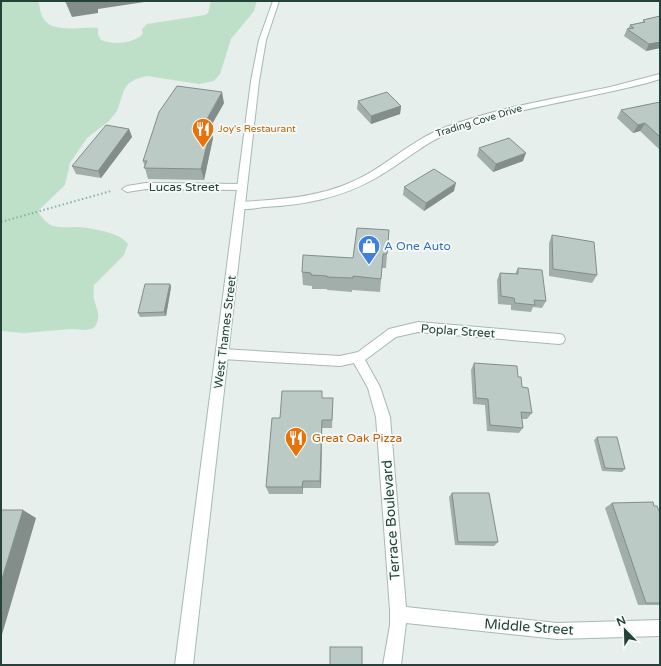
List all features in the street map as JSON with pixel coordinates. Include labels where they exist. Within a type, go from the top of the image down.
[{"type":"street","name":"West Thames Street","points":[[184,665],[259,52],[268,20],[276,1]]},
{"type":"street","points":[[656,77],[660,85]]},
{"type":"street","name":"Trading Cove Drive","points":[[240,205],[295,202],[331,195],[364,181],[426,139],[449,129],[519,108],[656,77]]},
{"type":"street","name":"Lucas Street","points":[[127,188],[146,186],[242,187]]},
{"type":"street","name":"Poplar Street","points":[[222,354],[340,361],[357,357],[393,333],[418,327],[559,339]]},
{"type":"street","name":"Terrace Boulevard","points":[[357,357],[374,387],[383,417],[398,614],[392,665]]},
{"type":"street","name":"Middle Street","points":[[398,614],[557,631],[660,628]]},
{"type":"path","points":[[1,222],[59,207],[96,195],[127,188]]},
{"type":"green space","points":[[1,1],[38,1],[42,16],[46,22],[52,26],[59,28],[98,28],[98,35],[101,40],[112,43],[123,43],[134,40],[143,34],[142,29],[147,24],[205,15],[208,13],[211,1],[257,1],[254,11],[231,39],[220,74],[214,81],[199,84],[147,76],[136,79],[128,84],[124,90],[117,111],[109,121],[87,138],[70,163],[65,185],[38,211],[44,220],[53,226],[79,227],[98,230],[120,237],[128,244],[124,255],[94,285],[94,297],[98,321],[94,328],[86,330],[71,329],[24,333],[1,331]]},
{"type":"building","points":[[66,1],[80,1],[66,3]]},
{"type":"building","points":[[660,16],[660,42],[649,44],[627,29],[634,28],[630,25],[645,22],[643,20]]},
{"type":"building","points":[[177,86],[222,92],[202,128],[211,128],[201,169],[144,168],[147,161],[143,161],[159,112]]},
{"type":"building","points":[[387,92],[401,106],[371,116],[358,101]]},
{"type":"building","points":[[660,102],[660,137],[645,123],[638,125],[621,110]]},
{"type":"building","points":[[106,125],[129,129],[98,171],[72,166]]},
{"type":"building","points":[[509,138],[526,153],[496,164],[479,148]]},
{"type":"building","points":[[434,169],[456,183],[426,203],[404,187]]},
{"type":"building","points":[[357,228],[389,230],[387,254],[383,254],[381,279],[353,276],[353,278],[327,277],[302,272],[303,255],[353,258]]},
{"type":"building","points":[[552,235],[594,242],[597,275],[553,269]]},
{"type":"building","points":[[518,268],[542,270],[546,301],[534,300],[535,305],[515,303],[514,298],[501,296],[500,273],[518,274]]},
{"type":"building","points":[[145,284],[170,284],[164,312],[138,313]]},
{"type":"building","points":[[474,363],[517,366],[518,377],[521,377],[522,387],[528,388],[532,413],[521,412],[523,428],[490,425],[488,399],[476,398]]},
{"type":"building","name":"Great Oak Pizza","points":[[282,391],[322,391],[322,398],[333,398],[332,420],[322,420],[320,481],[303,481],[302,487],[266,487],[272,418],[280,418]]},
{"type":"building","points":[[597,437],[617,437],[625,469],[605,468]]},
{"type":"building","points":[[452,493],[489,493],[498,542],[458,542]]},
{"type":"building","points":[[653,502],[654,506],[657,506],[660,513],[660,603],[646,603],[612,503]]},
{"type":"building","points":[[1,510],[23,510],[1,582]]},
{"type":"building","points":[[330,647],[362,647],[362,665],[330,665]]},
{"type":"place","name":"Joy's Restaurant","points":[[203,148]]},
{"type":"place","name":"A One Auto","points":[[369,266]]},
{"type":"place","name":"Great Oak Pizza","points":[[296,458]]}]
